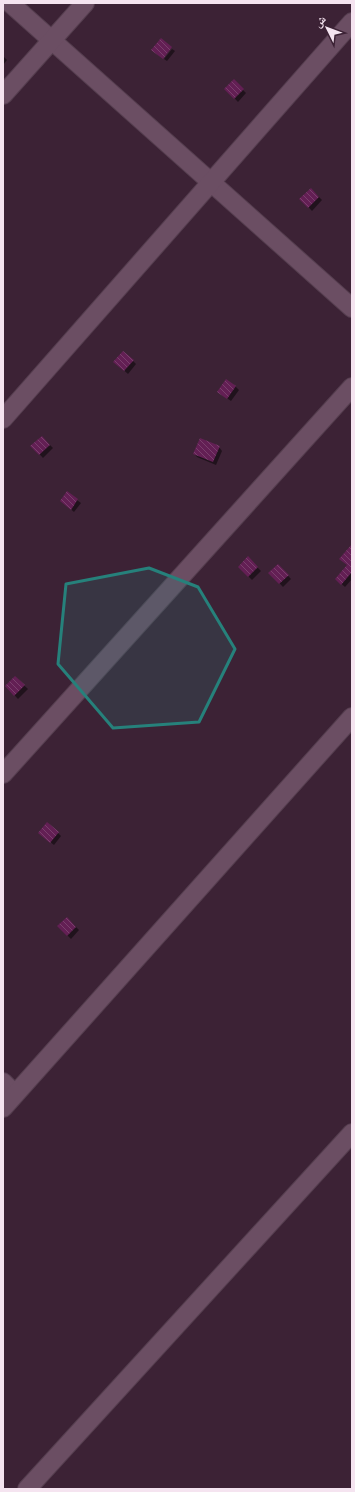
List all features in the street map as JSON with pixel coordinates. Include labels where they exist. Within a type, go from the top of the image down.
[{"type":"street","points":[[10,3],[352,308]]},
{"type":"street","points":[[3,95],[85,3]]},
{"type":"street","points":[[3,419],[352,22]]},
{"type":"street","points":[[3,774],[352,387]]},
{"type":"street","points":[[3,1108],[9,1088],[352,717]]},
{"type":"street","points":[[27,1489],[352,1133]]},
{"type":"highlighted area","points":[[149,568],[198,587],[235,649],[199,722],[113,728],[58,664],[66,584]]},
{"type":"building","points":[[161,38],[172,47],[163,59],[151,50]]},
{"type":"building","points":[[234,79],[244,89],[234,99],[224,89]]},
{"type":"building","points":[[311,188],[319,197],[308,208],[299,199]]},
{"type":"building","points":[[123,351],[134,360],[124,371],[113,362]]},
{"type":"building","points":[[226,379],[236,386],[227,399],[217,392]]},
{"type":"building","points":[[42,436],[50,445],[39,455],[30,446]]},
{"type":"building","points":[[200,438],[220,446],[213,462],[193,454]]},
{"type":"building","points":[[67,491],[78,499],[71,510],[60,501]]},
{"type":"building","points":[[352,544],[352,572],[341,585],[335,579],[347,565],[339,559]]},
{"type":"building","points":[[248,556],[258,567],[248,577],[238,567]]},
{"type":"building","points":[[278,564],[289,575],[279,584],[268,573]]},
{"type":"building","points":[[15,676],[25,685],[14,696],[5,686]]},
{"type":"building","points":[[47,822],[59,832],[50,843],[38,833]]},
{"type":"building","points":[[67,917],[76,927],[67,936],[57,926]]}]
